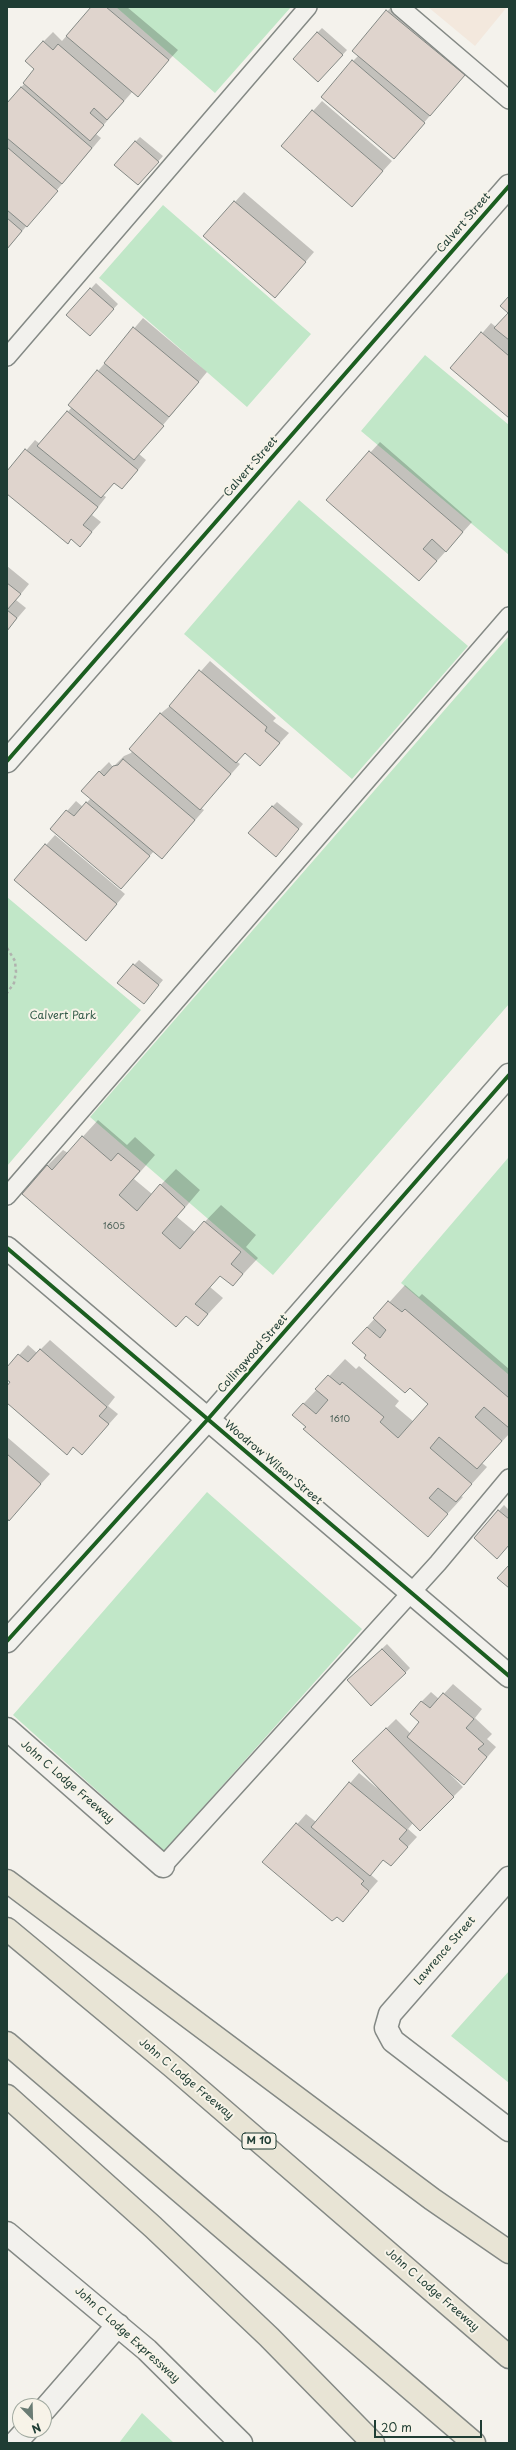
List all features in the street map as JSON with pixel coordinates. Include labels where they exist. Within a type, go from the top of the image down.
[{"type":"highway","points":[[7,1881],[432,2199],[509,2252]]},
{"type":"highway","name":"John C Lodge Freeway","points":[[7,1929],[173,2067],[509,2357]]},
{"type":"highway","points":[[7,2043],[474,2443]]},
{"type":"highway","points":[[7,2096],[181,2253],[269,2337],[373,2443]]},
{"type":"street","name":"Calvert Street","points":[[7,761],[509,186]]},
{"type":"street","name":"Collingwood Street","points":[[7,1641],[208,1419],[509,1075]]},
{"type":"street","name":"Woodrow Wilson Street","points":[[7,1248],[509,1676]]},
{"type":"street","name":"John C Lodge Freeway","points":[[7,1729],[163,1866]]},
{"type":"street","name":"Lawrence Street","points":[[509,1878],[390,2014],[386,2028],[393,2041],[509,2130]]},
{"type":"street","name":"John C Lodge Expressway","points":[[7,2233],[147,2350],[241,2443]]},
{"type":"street","points":[[52,2401],[118,2325]]},
{"type":"lane","points":[[7,357],[308,7]]},
{"type":"lane","points":[[400,7],[509,100]]},
{"type":"lane","points":[[7,1196],[509,616]]},
{"type":"lane","points":[[163,1866],[411,1592],[509,1478]]},
{"type":"path","points":[[7,948],[15,960],[16,972],[14,983],[7,993]]},
{"type":"shaded area","points":[[428,7],[507,7],[475,46]]},
{"type":"green space","points":[[116,7],[291,7],[215,93]]},
{"type":"green space","points":[[163,205],[311,334],[247,407],[99,278]]},
{"type":"green space","points":[[425,355],[509,425],[509,555],[361,431]]},
{"type":"green space","points":[[299,500],[468,646],[352,779],[184,634]]},
{"type":"green space","points":[[509,636],[509,1004],[273,1275],[90,1117]]},
{"type":"green space","name":"Calvert Park","points":[[7,897],[141,1010],[7,1166]]},
{"type":"green space","points":[[509,1158],[509,1375],[401,1283]]},
{"type":"green space","points":[[207,1492],[362,1629],[164,1851],[13,1715]]},
{"type":"green space","points":[[509,1971],[509,2083],[451,2036]]},
{"type":"green space","points":[[142,2413],[174,2443],[119,2443]]},
{"type":"building","points":[[91,7],[106,7],[169,60],[138,97],[66,36]]},
{"type":"building","points":[[386,10],[465,75],[430,116],[352,51]]},
{"type":"building","points":[[317,32],[343,55],[318,82],[293,59]]},
{"type":"building","points":[[43,41],[53,50],[58,44],[124,101],[107,120],[94,108],[90,113],[104,125],[90,141],[23,83],[34,69],[25,61]]},
{"type":"building","points":[[352,60],[425,123],[394,159],[321,97]]},
{"type":"building","points":[[21,87],[92,148],[62,184],[7,138],[7,103]]},
{"type":"building","points":[[312,110],[383,171],[352,207],[281,146]]},
{"type":"building","points":[[135,141],[159,162],[138,185],[114,165]]},
{"type":"building","points":[[7,147],[58,191],[27,227],[7,210]]},
{"type":"building","points":[[234,201],[306,262],[275,298],[203,236]]},
{"type":"building","points":[[7,218],[22,231],[7,249]]},
{"type":"building","points":[[90,288],[114,309],[90,336],[66,315]]},
{"type":"building","points":[[509,296],[509,340],[494,328],[508,313],[500,306]]},
{"type":"building","points":[[133,327],[199,382],[169,417],[104,363]]},
{"type":"building","points":[[481,332],[509,356],[509,418],[450,368]]},
{"type":"building","points":[[97,370],[164,426],[134,460],[68,405]]},
{"type":"building","points":[[67,411],[138,470],[122,489],[114,483],[101,498],[37,446]]},
{"type":"building","points":[[25,449],[98,507],[83,525],[92,532],[80,547],[71,539],[68,544],[7,494],[7,471]]},
{"type":"building","points":[[369,451],[463,532],[446,552],[432,539],[423,549],[437,561],[419,581],[326,500]]},
{"type":"building","points":[[7,583],[21,594],[7,610]]},
{"type":"building","points":[[7,610],[17,618],[7,631]]},
{"type":"building","points":[[199,670],[267,727],[265,731],[280,743],[260,766],[245,753],[236,763],[169,706]]},
{"type":"building","points":[[160,713],[231,774],[200,810],[129,749]]},
{"type":"building","points":[[123,759],[195,820],[162,859],[81,791],[99,771],[104,776],[113,766],[118,765]]},
{"type":"building","points":[[86,802],[150,856],[121,889],[50,829],[66,810],[74,816]]},
{"type":"building","points":[[272,806],[299,829],[276,857],[248,833]]},
{"type":"building","points":[[45,844],[117,904],[86,941],[14,880]]},
{"type":"building","points":[[133,964],[159,985],[144,1004],[117,983]]},
{"type":"building","points":[[82,1136],[111,1161],[118,1153],[140,1171],[119,1195],[137,1211],[160,1184],[185,1207],[162,1233],[180,1249],[204,1221],[241,1252],[231,1264],[243,1274],[233,1286],[220,1276],[195,1304],[208,1314],[198,1326],[186,1316],[176,1327],[22,1194],[47,1165],[52,1170]]},
{"type":"building","points":[[388,1301],[402,1312],[405,1309],[509,1398],[509,1428],[484,1407],[475,1417],[502,1441],[477,1469],[439,1437],[430,1448],[472,1484],[456,1502],[438,1488],[429,1498],[448,1514],[428,1537],[303,1429],[306,1427],[292,1415],[303,1403],[316,1414],[328,1400],[315,1389],[328,1375],[340,1385],[342,1382],[384,1417],[380,1422],[398,1438],[428,1404],[410,1388],[405,1393],[364,1358],[366,1355],[352,1343],[367,1327],[380,1338],[386,1330],[373,1318]]},
{"type":"building","points":[[40,1349],[107,1407],[99,1416],[109,1424],[82,1455],[73,1447],[67,1455],[7,1403],[7,1386],[10,1382],[7,1380],[7,1367],[18,1354],[28,1362]]},
{"type":"building","points":[[7,1454],[41,1484],[9,1521],[7,1518]]},
{"type":"building","points":[[498,1510],[509,1519],[509,1545],[497,1559],[474,1538]]},
{"type":"building","points":[[509,1565],[509,1588],[497,1578]]},
{"type":"building","points":[[382,1649],[406,1673],[371,1706],[347,1680]]},
{"type":"building","points":[[443,1693],[474,1719],[466,1728],[484,1744],[478,1749],[487,1757],[464,1785],[407,1737],[419,1722],[410,1714],[421,1701],[430,1708]]},
{"type":"building","points":[[386,1728],[454,1797],[420,1831],[352,1761]]},
{"type":"building","points":[[349,1782],[407,1830],[399,1839],[408,1847],[391,1866],[383,1860],[370,1876],[311,1827]]},
{"type":"building","points":[[296,1823],[364,1881],[361,1884],[369,1891],[343,1922],[337,1917],[332,1921],[262,1862]]},
{"type":"cycle path","points":[[7,761],[509,186]]},
{"type":"cycle path","points":[[7,1641],[208,1419],[509,1075]]},
{"type":"cycle path","points":[[7,1248],[509,1676]]}]
